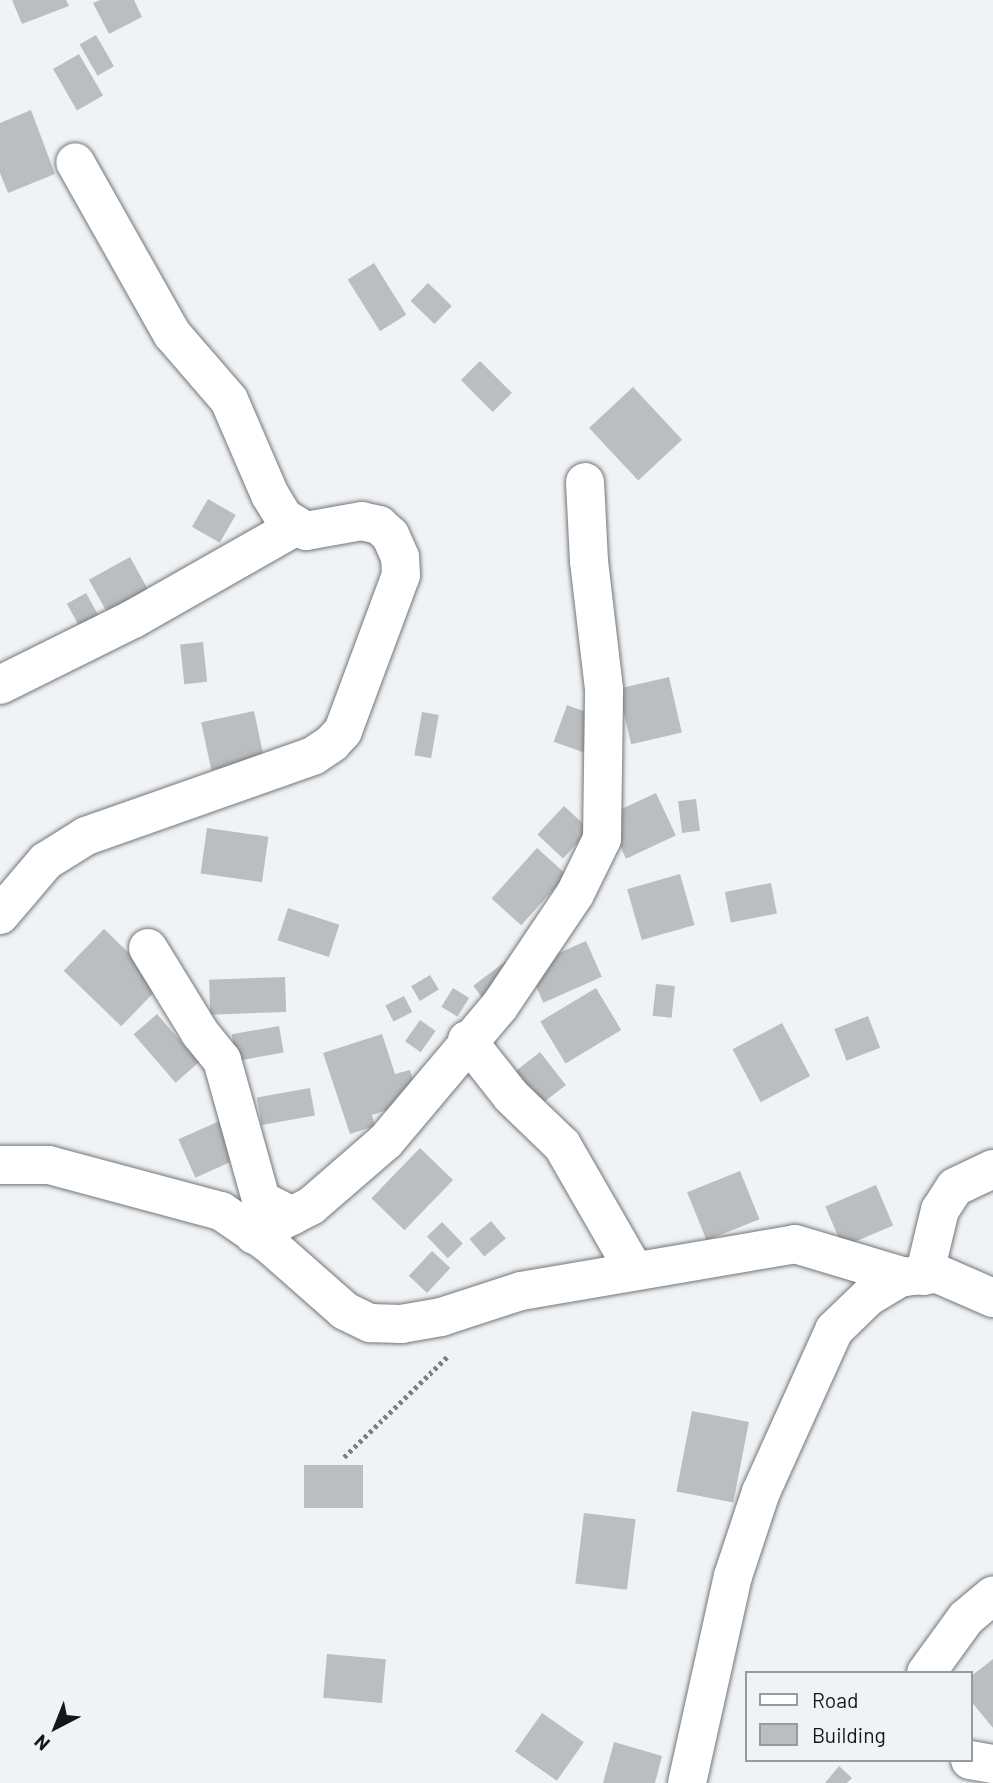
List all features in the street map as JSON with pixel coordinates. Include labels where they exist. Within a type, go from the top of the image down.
[{"type":"street","points":[[0,915],[46,860],[86,836],[313,756],[343,731],[392,611],[401,575],[400,557],[379,525],[362,521],[306,531],[295,527],[270,495],[229,400],[172,334],[75,162]]},
{"type":"street","points":[[254,1235],[311,1206],[386,1141],[444,1075],[467,1040],[499,1007],[575,894],[602,839],[604,689],[589,561],[585,482]]},
{"type":"street","points":[[0,685],[133,619],[295,527]]},
{"type":"street","points":[[148,948],[222,1060],[261,1200],[292,1216]]},
{"type":"street","points":[[467,1040],[511,1096],[562,1144],[634,1270]]},
{"type":"street","points":[[0,1165],[49,1165],[148,1188],[221,1212],[254,1235],[324,1295],[370,1323],[401,1324],[441,1317],[521,1292],[634,1270],[795,1244],[914,1276]]},
{"type":"street","points":[[914,1276],[940,1210],[955,1187],[979,1171],[993,1169]]},
{"type":"street","points":[[687,1783],[733,1576],[761,1492],[834,1331],[867,1297],[914,1276],[938,1274],[993,1298]]},
{"type":"street","points":[[927,1671],[966,1618],[993,1595]]},
{"type":"street","points":[[972,1760],[993,1764]]},
{"type":"path","points":[[344,1457],[452,1352]]},
{"type":"building","points":[[12,0],[66,0],[69,6],[22,24]]},
{"type":"building","points":[[100,0],[134,0],[142,17],[109,34],[93,3]]},
{"type":"building","points":[[96,35],[114,66],[98,76],[80,44]]},
{"type":"building","points":[[79,54],[103,96],[77,111],[53,69]]},
{"type":"building","points":[[31,110],[55,174],[8,193],[0,173],[0,123]]},
{"type":"building","points":[[374,263],[406,315],[380,331],[348,279]]},
{"type":"building","points":[[428,283],[452,306],[434,324],[411,301]]},
{"type":"building","points":[[480,361],[512,393],[493,412],[461,380]]},
{"type":"building","points":[[633,387],[682,440],[638,481],[589,428]]},
{"type":"building","points":[[208,499],[236,515],[220,543],[192,527]]},
{"type":"building","points":[[130,557],[148,590],[107,613],[89,580]]},
{"type":"building","points":[[86,593],[100,618],[81,629],[67,604]]},
{"type":"building","points":[[203,642],[207,682],[184,684],[180,644]]},
{"type":"building","points":[[669,677],[682,733],[631,744],[618,689]]},
{"type":"building","points":[[567,705],[597,716],[584,753],[554,742]]},
{"type":"building","points":[[254,711],[264,759],[211,770],[201,722]]},
{"type":"building","points":[[422,712],[439,715],[431,758],[414,755]]},
{"type":"building","points":[[656,793],[676,836],[626,859],[606,816]]},
{"type":"building","points":[[696,799],[700,831],[682,833],[678,801]]},
{"type":"building","points":[[564,806],[590,830],[563,858],[537,835]]},
{"type":"building","points":[[207,828],[268,837],[262,882],[201,874]]},
{"type":"building","points":[[537,848],[567,875],[521,925],[491,899]]},
{"type":"building","points":[[680,874],[695,925],[642,940],[627,889]]},
{"type":"building","points":[[771,883],[777,913],[731,922],[725,892]]},
{"type":"building","points":[[288,908],[339,925],[329,957],[277,940]]},
{"type":"building","points":[[104,929],[162,985],[121,1026],[64,971]]},
{"type":"building","points":[[586,941],[602,977],[543,1003],[528,967]]},
{"type":"building","points":[[506,961],[515,973],[482,998],[473,986]]},
{"type":"building","points":[[430,975],[439,990],[420,1001],[411,986]]},
{"type":"building","points":[[285,977],[286,1012],[210,1015],[209,980]]},
{"type":"building","points":[[656,984],[675,986],[672,1018],[653,1016]]},
{"type":"building","points":[[453,988],[469,998],[457,1017],[441,1007]]},
{"type":"building","points":[[596,988],[621,1030],[566,1063],[540,1021]]},
{"type":"building","points":[[404,996],[412,1012],[393,1022],[385,1006]]},
{"type":"building","points":[[157,1014],[199,1062],[176,1083],[134,1034]]},
{"type":"building","points":[[868,1016],[880,1048],[847,1061],[834,1029]]},
{"type":"building","points":[[420,1020],[436,1031],[421,1052],[405,1041]]},
{"type":"building","points":[[782,1023],[810,1076],[761,1102],[733,1049]]},
{"type":"building","points":[[279,1026],[284,1053],[236,1061],[232,1034]]},
{"type":"building","points":[[382,1034],[395,1074],[410,1070],[416,1089],[405,1104],[372,1115],[375,1126],[350,1134],[323,1053]]},
{"type":"building","points":[[540,1052],[566,1085],[534,1110],[508,1077]]},
{"type":"building","points":[[310,1088],[315,1116],[262,1125],[257,1097]]},
{"type":"building","points":[[224,1119],[241,1157],[195,1178],[178,1139]]},
{"type":"building","points":[[420,1148],[453,1180],[404,1230],[371,1198]]},
{"type":"building","points":[[740,1171],[759,1219],[707,1241],[687,1192]]},
{"type":"building","points":[[876,1185],[893,1226],[843,1247],[825,1206]]},
{"type":"building","points":[[491,1221],[506,1239],[484,1257],[470,1239]]},
{"type":"building","points":[[442,1222],[463,1244],[448,1258],[427,1237]]},
{"type":"building","points":[[432,1251],[450,1268],[427,1293],[409,1276]]},
{"type":"building","points":[[692,1411],[749,1422],[733,1503],[676,1491]]},
{"type":"building","points":[[304,1465],[363,1465],[363,1508],[304,1508]]},
{"type":"building","points":[[584,1513],[636,1519],[627,1590],[575,1583]]},
{"type":"building","points":[[327,1654],[386,1659],[382,1703],[323,1698]]},
{"type":"building","points":[[993,1659],[993,1728],[972,1702],[972,1675]]},
{"type":"building","points":[[542,1713],[584,1742],[557,1781],[515,1752]]},
{"type":"building","points":[[614,1742],[662,1756],[655,1783],[603,1783]]},
{"type":"building","points":[[839,1766],[852,1778],[847,1783],[825,1783]]}]
